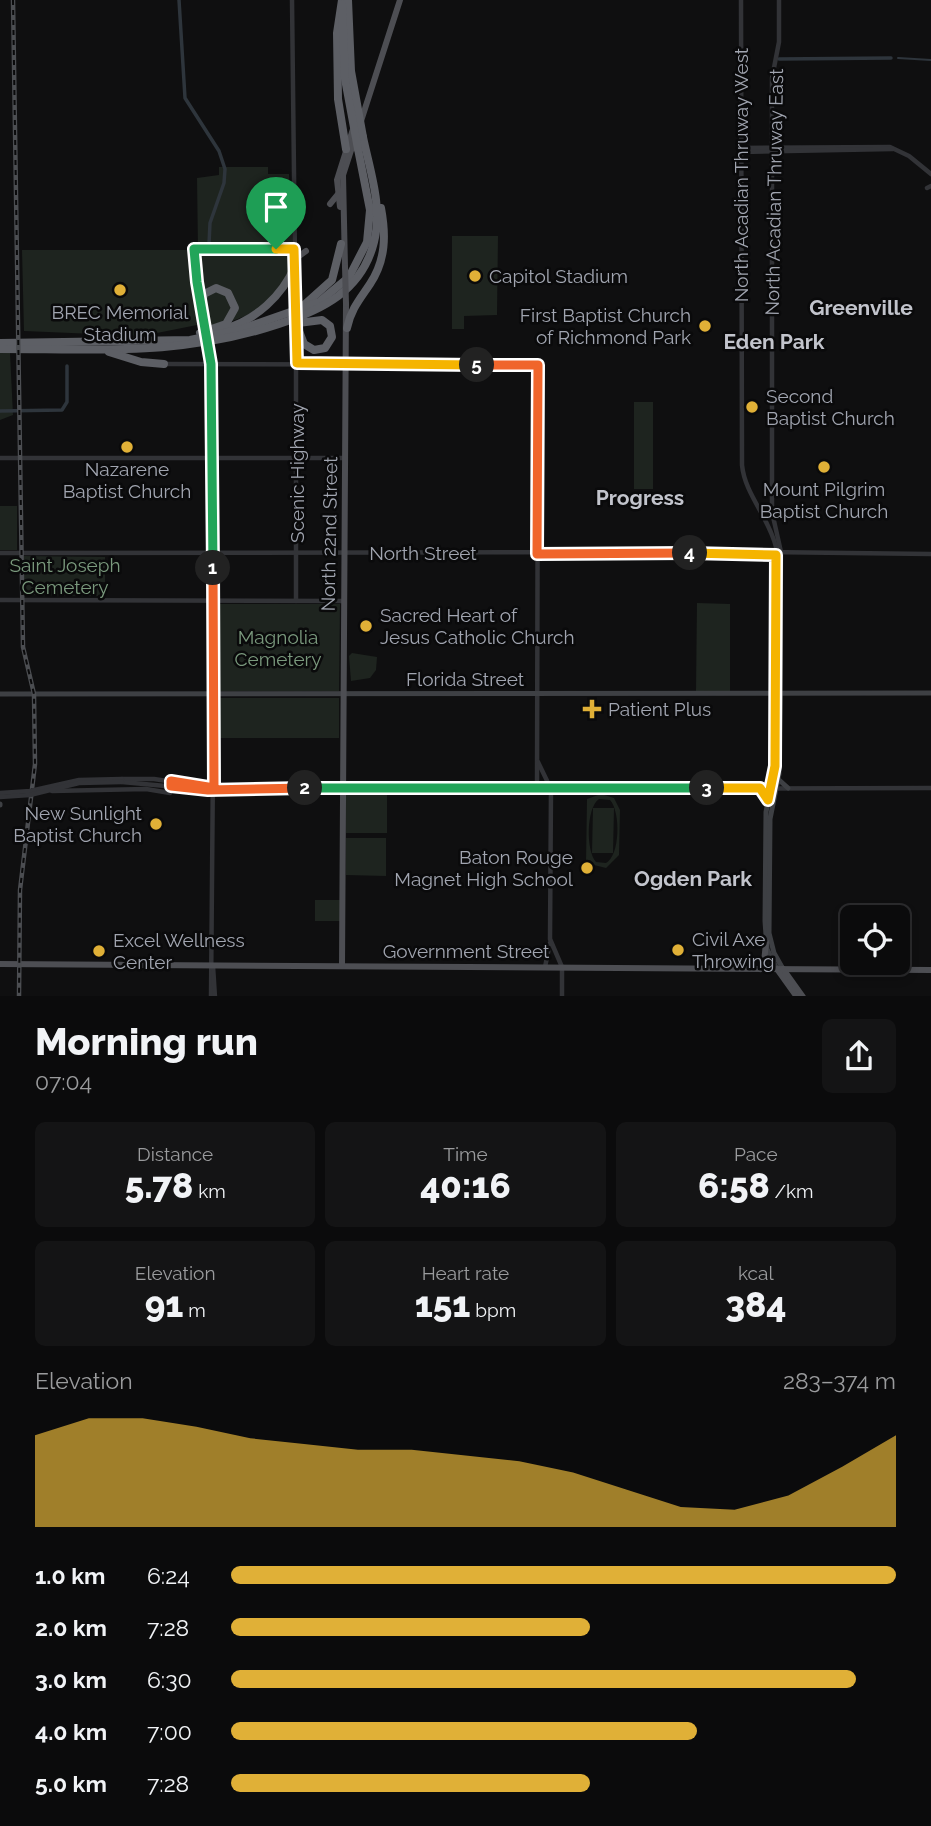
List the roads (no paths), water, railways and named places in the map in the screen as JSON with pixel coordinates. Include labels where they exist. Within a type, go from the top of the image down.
[{"type":"highway","points":[[344,1],[337,33],[337,79],[338,107],[346,149]]},
{"type":"highway","points":[[248,334],[322,308],[355,280],[370,255],[376,230],[377,206],[351,71],[344,1]]},
{"type":"highway","points":[[0,343],[198,339],[262,323],[327,298],[344,283],[360,261],[367,242],[370,215],[345,79],[344,1]]},
{"type":"highway","points":[[347,328],[355,303],[376,274],[384,245],[382,214],[368,164]]},
{"type":"highway","points":[[262,323],[303,306],[328,287],[335,274],[341,244]]},
{"type":"highway","points":[[129,342],[200,333],[235,325],[257,313],[284,286],[295,262]]},
{"type":"highway","points":[[198,290],[211,289],[228,293],[234,302],[234,313],[223,326],[200,333]]},
{"type":"highway","points":[[201,307],[204,294],[211,289]]},
{"type":"highway","points":[[0,349],[180,347],[317,319],[327,323],[332,337],[325,348],[314,350],[304,344],[297,332]]},
{"type":"highway","points":[[96,349],[141,362],[164,364]]},
{"type":"main road","points":[[340,205],[331,204],[343,186],[344,170],[400,0]]},
{"type":"main road","points":[[346,149],[368,96]]},
{"type":"main road","name":"North 22nd Street","points":[[344,269],[337,180],[346,149]]},
{"type":"main road","name":"North 22nd Street","points":[[342,966],[341,788],[346,458],[343,186]]},
{"type":"main road","points":[[295,262],[306,250]]},
{"type":"main road","name":"North 22nd Street","points":[[345,306],[346,364]]},
{"type":"main road","name":"Florida Street","points":[[0,694],[931,693]]},
{"type":"main road","points":[[760,969],[764,963],[766,942],[768,800],[778,778],[778,694]]},
{"type":"main road","points":[[778,694],[770,819],[769,933],[780,969],[803,996]]},
{"type":"main road","points":[[778,778],[788,788]]},
{"type":"main road","points":[[760,788],[768,800]]},
{"type":"main road","points":[[0,795],[0,804]]},
{"type":"main road","points":[[766,942],[797,996]]},
{"type":"main road","name":"Government Street","points":[[0,964],[931,970]]},
{"type":"main road","points":[[797,988],[793,975],[799,969]]},
{"type":"street","name":"Scenic Highway","points":[[292,0],[297,332],[296,601]]},
{"type":"street","name":"North Acadian Thruway West","points":[[741,0],[742,464],[746,484],[778,553]]},
{"type":"street","name":"North Acadian Thruway East","points":[[778,553],[772,505],[772,74],[779,42],[779,0]]},
{"type":"street","points":[[741,150],[894,149],[909,156],[931,174]]},
{"type":"street","points":[[213,996],[214,601],[211,364],[194,249],[294,249]]},
{"type":"street","points":[[164,364],[538,365],[537,789]]},
{"type":"street","points":[[0,458],[346,458]]},
{"type":"street","points":[[760,510],[768,510],[772,505]]},
{"type":"street","points":[[769,552],[775,544]]},
{"type":"street","name":"North Street","points":[[0,553],[931,554]]},
{"type":"street","name":"North Street","points":[[761,553],[778,553]]},
{"type":"street","points":[[778,553],[778,694]]},
{"type":"street","points":[[0,600],[344,601]]},
{"type":"street","points":[[537,760],[545,771],[551,789],[551,942],[545,967]]},
{"type":"street","points":[[0,795],[79,780],[171,783],[198,790],[931,788]]},
{"type":"street","points":[[46,792],[146,789],[167,795],[171,783]]},
{"type":"street","points":[[551,942],[562,967],[562,996]]},
{"type":"street","points":[[213,966],[213,996]]},
{"type":"waterway","points":[[179,0],[185,98],[219,151],[225,169],[224,183],[210,223],[209,244]]},
{"type":"waterway","points":[[779,59],[891,58]]},
{"type":"waterway","points":[[898,58],[931,60]]},
{"type":"waterway","points":[[0,411],[62,410],[67,402],[67,366]]},
{"type":"railway","points":[[13,0],[23,647],[34,694],[35,764],[20,890],[19,996]]},
{"type":"place","name":"Capitol Stadium","points":[[475,276]]},
{"type":"place","name":"BREC Memorial Stadium","points":[[120,290]]},
{"type":"place","name":"First Baptist Church of Richmond Park","points":[[705,326]]},
{"type":"place","name":"Second Baptist Church","points":[[752,407]]},
{"type":"place","name":"Nazarene Baptist Church","points":[[127,447]]},
{"type":"place","name":"Mount Pilgrim Baptist Church","points":[[824,467]]},
{"type":"place","name":"Sacred Heart of Jesus Catholic Church","points":[[366,626]]},
{"type":"place","name":"Patient Plus","points":[[592,709]]},
{"type":"place","name":"New Sunlight Baptist Church","points":[[156,824]]},
{"type":"place","name":"Baton Rouge Magnet High School","points":[[587,868]]},
{"type":"place","name":"Civil Axe Throwing","points":[[678,950]]},
{"type":"place","name":"Excel Wellness Center","points":[[99,951]]},
{"type":"district","name":"Greenville","points":[[861,307]]},
{"type":"district","name":"Eden Park","points":[[774,341]]},
{"type":"district","name":"Progress","points":[[640,497]]},
{"type":"district","name":"Ogden Park","points":[[693,878]]},
{"type":"park label","name":"Saint Joseph Cemetery","points":[[65,576]]},
{"type":"park label","name":"Magnolia Cemetery","points":[[278,648]]}]
